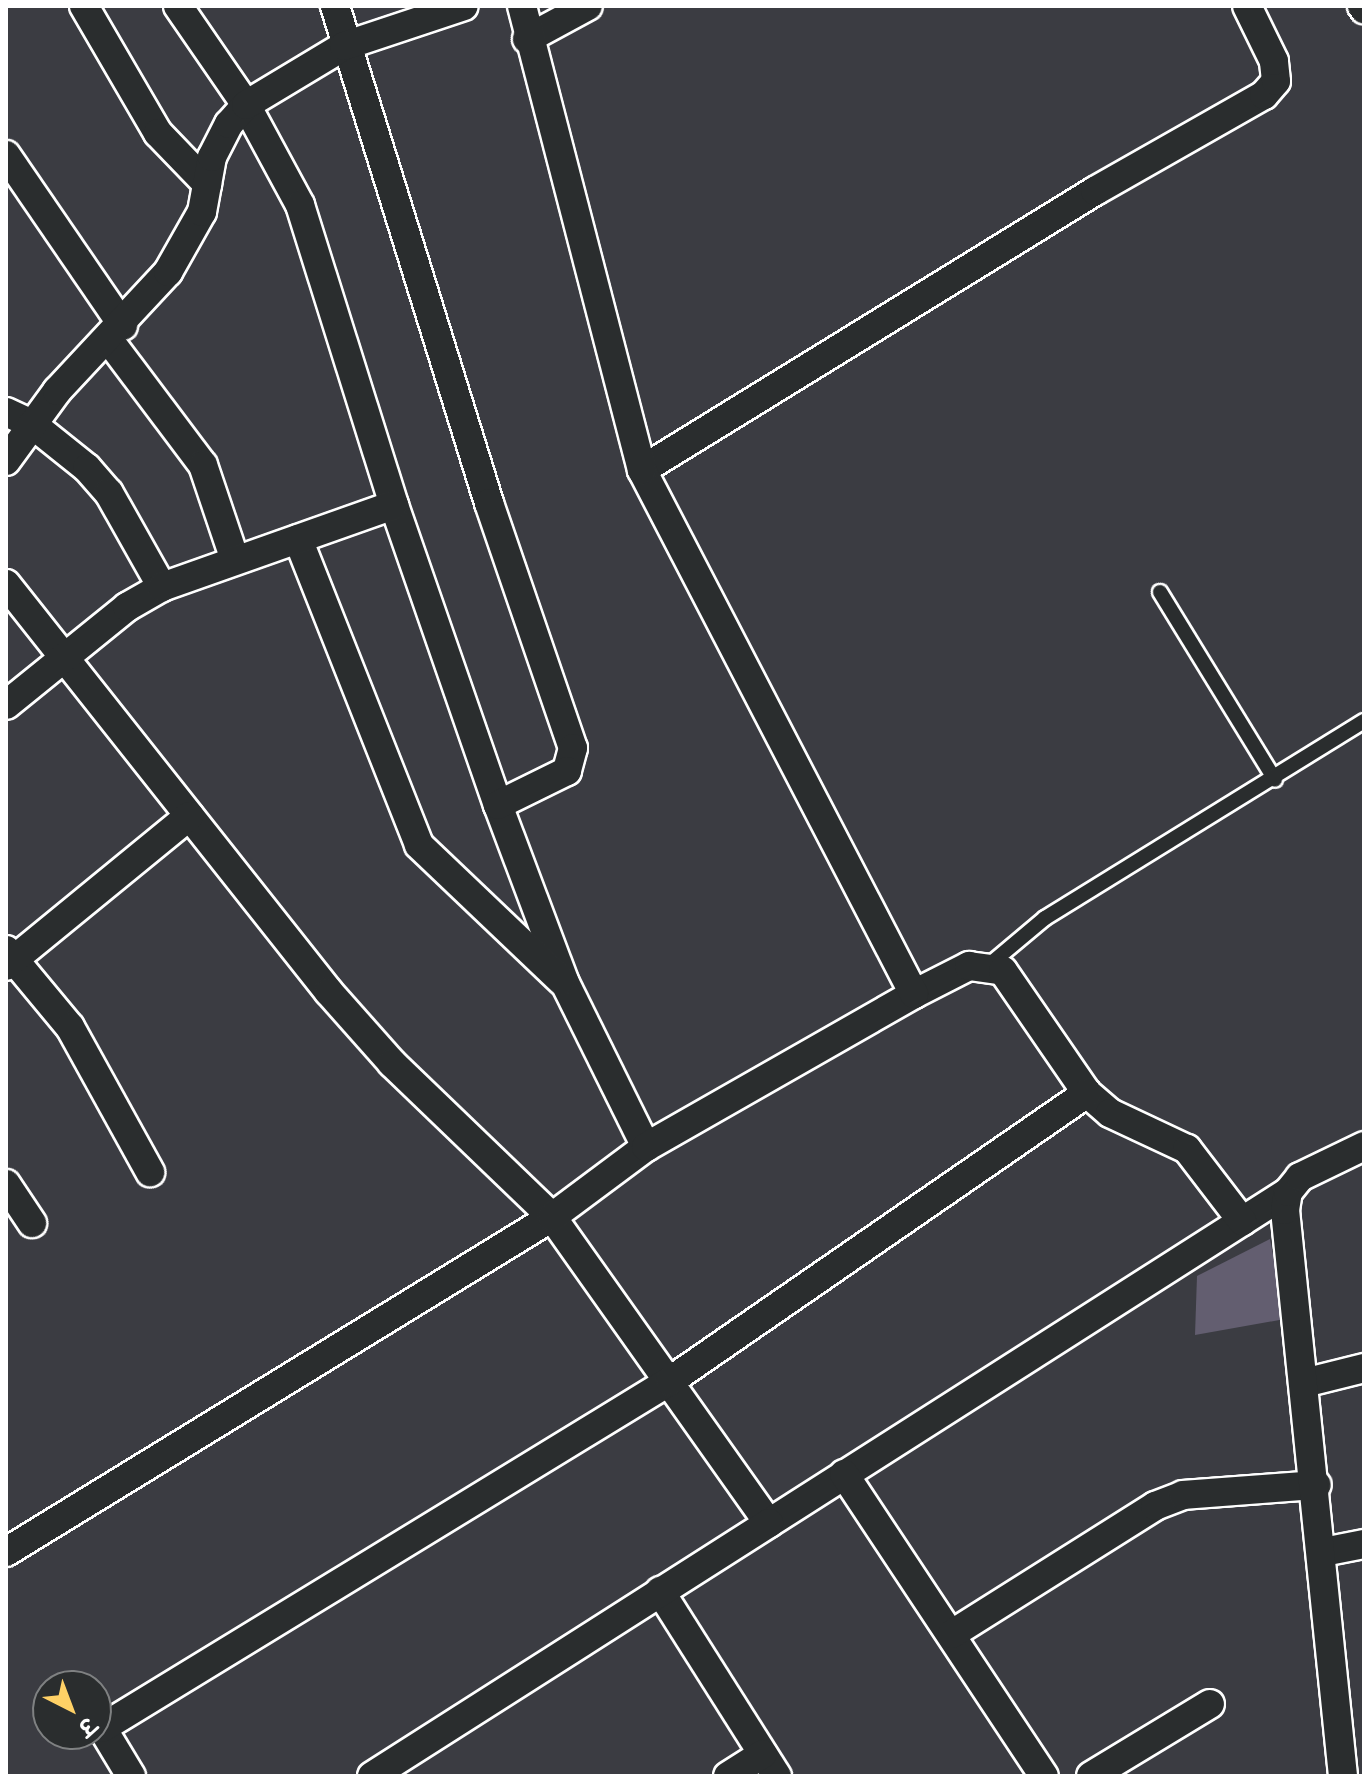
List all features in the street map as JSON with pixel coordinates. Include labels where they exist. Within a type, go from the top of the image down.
[{"type":"street","points":[[84,6],[158,133],[207,184]]},
{"type":"street","points":[[178,6],[246,105],[291,184],[317,247],[394,505],[498,805],[565,983],[646,1147]]},
{"type":"street","points":[[335,6],[344,46],[489,503],[573,748],[567,771],[498,805]]},
{"type":"street","points":[[6,461],[19,418],[57,391],[116,333],[184,248],[202,212],[207,184],[223,135],[246,105],[344,46],[464,6]]},
{"type":"street","points":[[522,6],[527,39],[642,470],[914,994]]},
{"type":"street","points":[[527,39],[588,6]]},
{"type":"street","points":[[642,470],[1095,191],[1264,95],[1276,81],[1274,61],[1247,6]]},
{"type":"street","points":[[6,155],[116,333],[203,465],[235,560]]},
{"type":"street","points":[[19,418],[87,468],[109,493],[162,587]]},
{"type":"street","points":[[6,705],[63,656],[162,587],[394,505]]},
{"type":"street","points":[[298,539],[419,845],[565,983]]},
{"type":"street","points":[[6,584],[329,992],[392,1063],[552,1217],[769,1523]]},
{"type":"street","points":[[150,1172],[96,1067],[9,958],[189,816]]},
{"type":"street","points":[[6,1552],[552,1217],[646,1147],[914,994],[969,966],[989,965],[1003,971],[1020,990],[1087,1093],[1110,1113],[1170,1137],[1201,1160],[1242,1221]]},
{"type":"street","points":[[131,1776],[102,1728],[670,1381],[1087,1093]]},
{"type":"street","points":[[372,1776],[1288,1192],[1314,1168],[1364,1146]]},
{"type":"street","points":[[6,1184],[32,1223]]},
{"type":"street","points":[[1288,1192],[1285,1210],[1317,1485],[1343,1776]]},
{"type":"street","points":[[1304,1383],[1364,1368]]},
{"type":"street","points":[[844,1474],[1044,1776]]},
{"type":"street","points":[[952,1634],[1155,1506],[1183,1495],[1317,1485]]},
{"type":"street","points":[[1323,1552],[1364,1544]]},
{"type":"street","points":[[660,1591],[770,1765],[728,1776]]},
{"type":"street","points":[[1091,1776],[1210,1704]]},
{"type":"lane","points":[[1160,592],[1275,780]]},
{"type":"lane","points":[[989,965],[1045,918],[1275,780],[1364,721]]},
{"type":"building","points":[[1270,1239],[1285,1319],[1195,1335],[1197,1276]]}]
